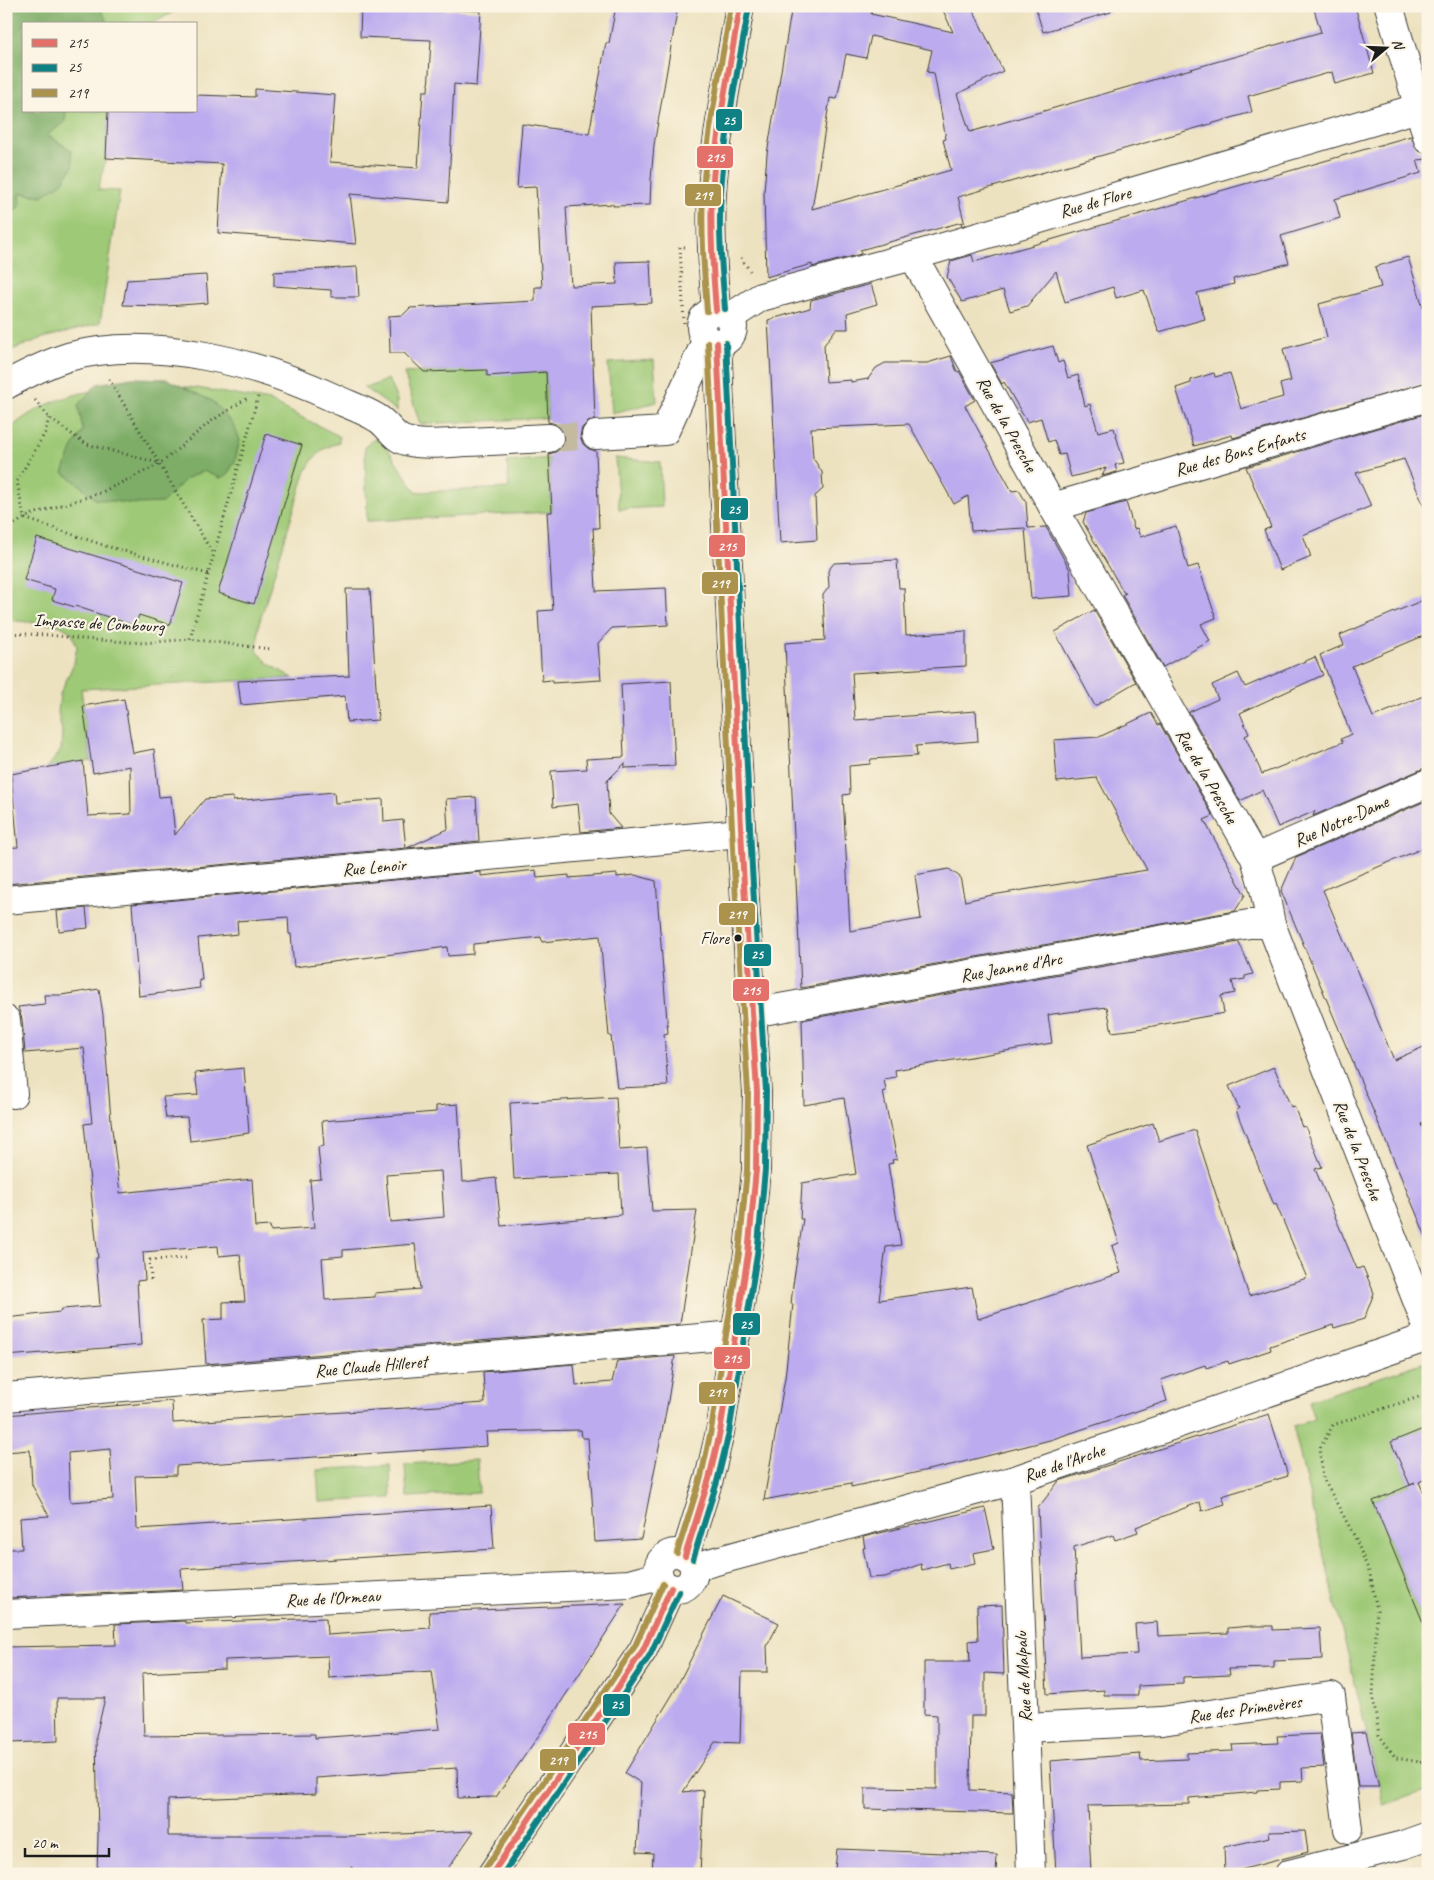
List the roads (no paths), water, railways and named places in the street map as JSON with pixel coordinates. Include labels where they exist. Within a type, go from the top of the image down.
[{"type":"street","points":[[712,341],[727,340],[734,326],[723,313],[711,247],[712,191],[740,6]]},
{"type":"street","points":[[1389,6],[1423,106],[1428,139]]},
{"type":"street","name":"Rue de Flore","points":[[723,313],[761,298],[913,256],[1423,106]]},
{"type":"street","name":"Rue de la Presche","points":[[913,256],[1053,507],[1255,858],[1271,924],[1428,1329]]},
{"type":"street","points":[[596,435],[665,431],[712,341]]},
{"type":"street","points":[[689,1561],[710,1479],[736,1335],[748,1254],[756,1170],[757,1092],[712,341]]},
{"type":"street","points":[[12,382],[34,369],[69,357],[93,352],[141,349],[199,355],[266,370],[314,389],[375,417],[398,437],[408,442],[436,444],[549,438]]},
{"type":"street","name":"Rue des Bons Enfants","points":[[1053,507],[1428,397]]},
{"type":"street","name":"Rue Notre-Dame","points":[[1255,858],[1428,783]]},
{"type":"street","name":"Rue Lenoir","points":[[6,900],[741,832]]},
{"type":"street","name":"Rue Jeanne d'Arc","points":[[752,1013],[1249,924],[1271,924]]},
{"type":"street","points":[[6,1020],[13,1094]]},
{"type":"street","name":"Rue Claude Hilleret","points":[[6,1396],[736,1335]]},
{"type":"street","name":"Rue de l'Arche","points":[[665,1582],[660,1564],[663,1559],[674,1554],[689,1561],[1015,1480],[1428,1337]]},
{"type":"street","name":"Rue de Malpalu","points":[[1015,1480],[1031,1874]]},
{"type":"street","points":[[492,1874],[644,1650],[665,1582]]},
{"type":"street","name":"Rue de l'Ormeau","points":[[6,1614],[665,1582]]},
{"type":"street","name":"Rue des Primevères","points":[[1025,1728],[1162,1721],[1331,1696],[1348,1829]]},
{"type":"street","points":[[1289,1874],[1403,1845],[1428,1836]]},
{"type":"tunnel","points":[[549,438],[596,435]]},
{"type":"place","name":"Flore","points":[[738,938]]}]
